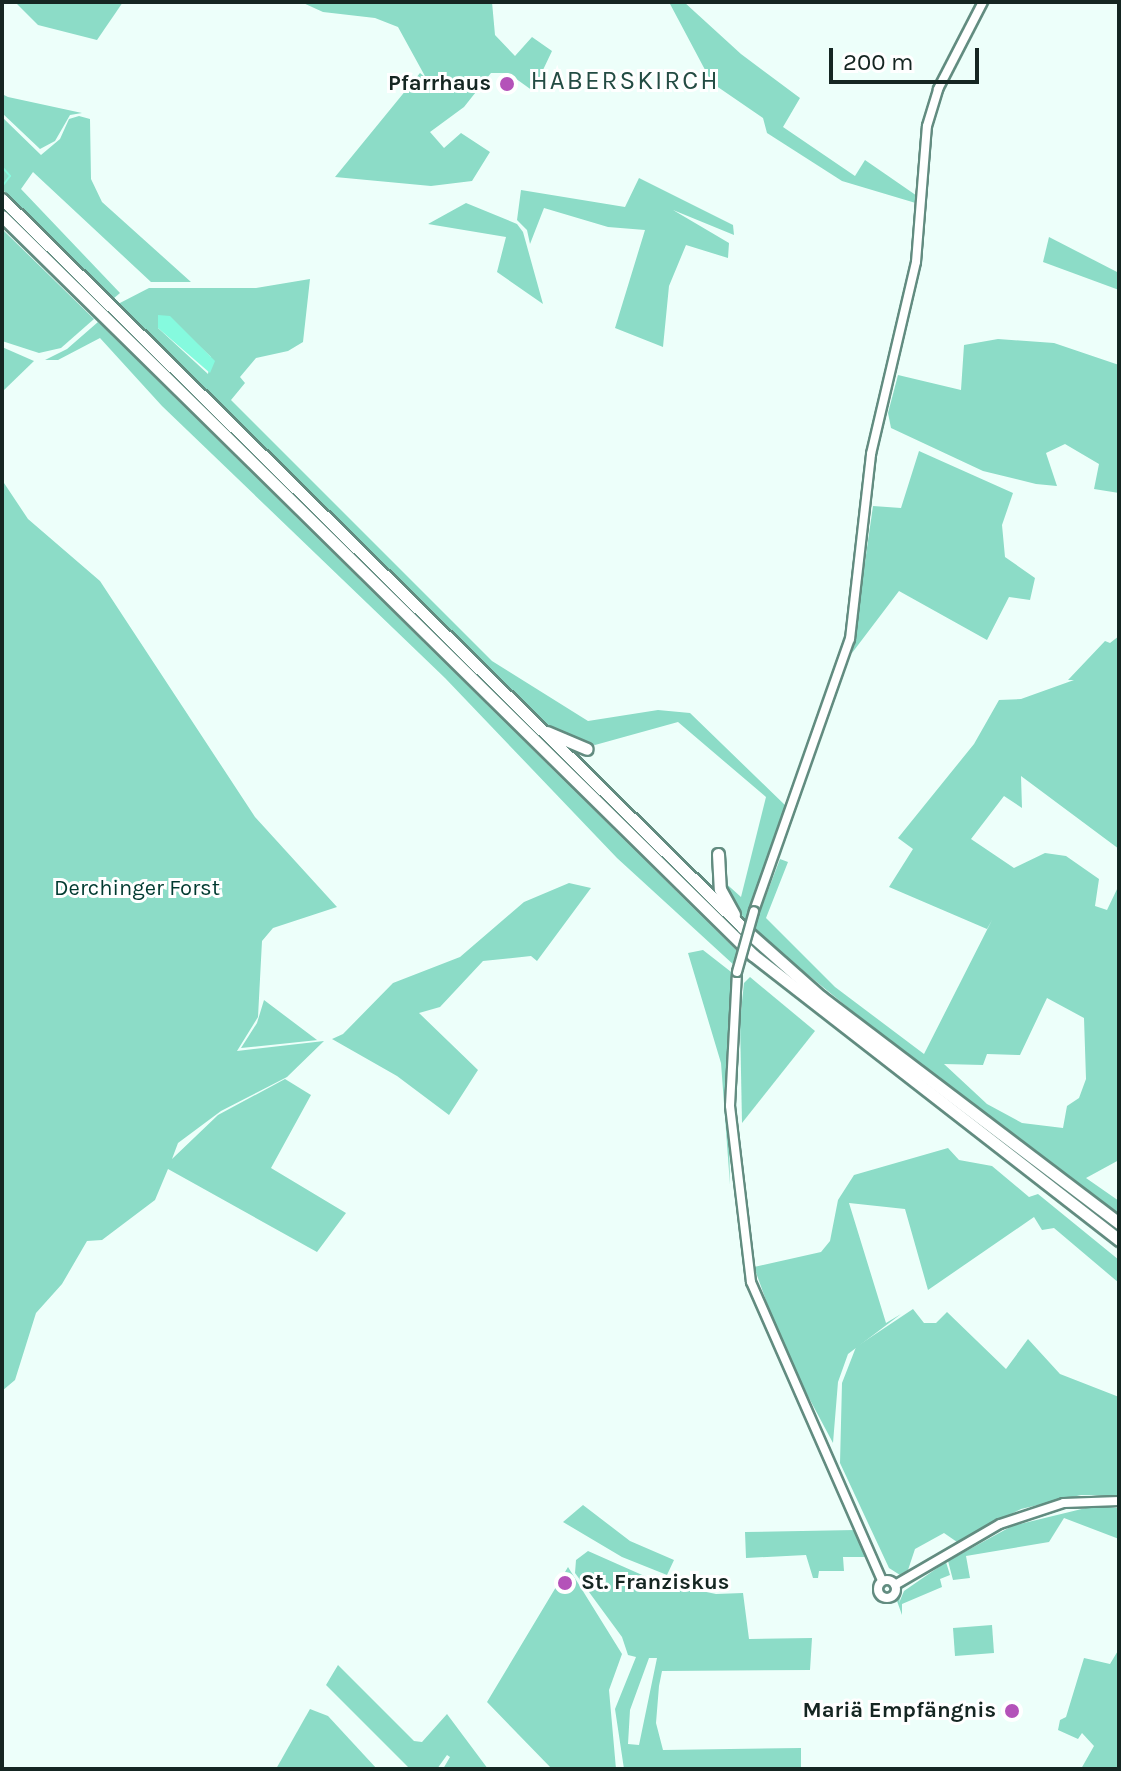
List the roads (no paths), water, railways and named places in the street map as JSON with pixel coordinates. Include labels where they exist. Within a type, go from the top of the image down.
[{"type":"highway","points":[[2,199],[743,928],[853,1022],[1119,1223]]},
{"type":"highway","points":[[2,216],[753,955],[1119,1240]]},
{"type":"highway","points":[[533,724],[587,749]]},
{"type":"highway","points":[[718,854],[720,889],[743,928]]},
{"type":"main road","points":[[895,1585],[882,1580],[751,1282],[730,1106],[737,972],[754,911],[850,639],[871,454],[916,262],[927,126],[938,89],[983,2]]},
{"type":"main road","points":[[895,1585],[968,1541],[1025,1515],[1064,1503],[1119,1501]]},
{"type":"main road","points":[[882,1580],[877,1588],[883,1598],[894,1594],[895,1585]]},
{"type":"waterway","points":[[2,167],[10,176],[4,184]]},
{"type":"place","name":"Pfarrhaus","points":[[507,84]]},
{"type":"place","name":"St. Franziskus","points":[[565,1583]]},
{"type":"place","name":"Mariä Empfängnis","points":[[1012,1711]]},
{"type":"district","name":"HABERSKIRCH","points":[[625,81]]},
{"type":"park label","name":"Derchinger Forst","points":[[137,889]]}]
